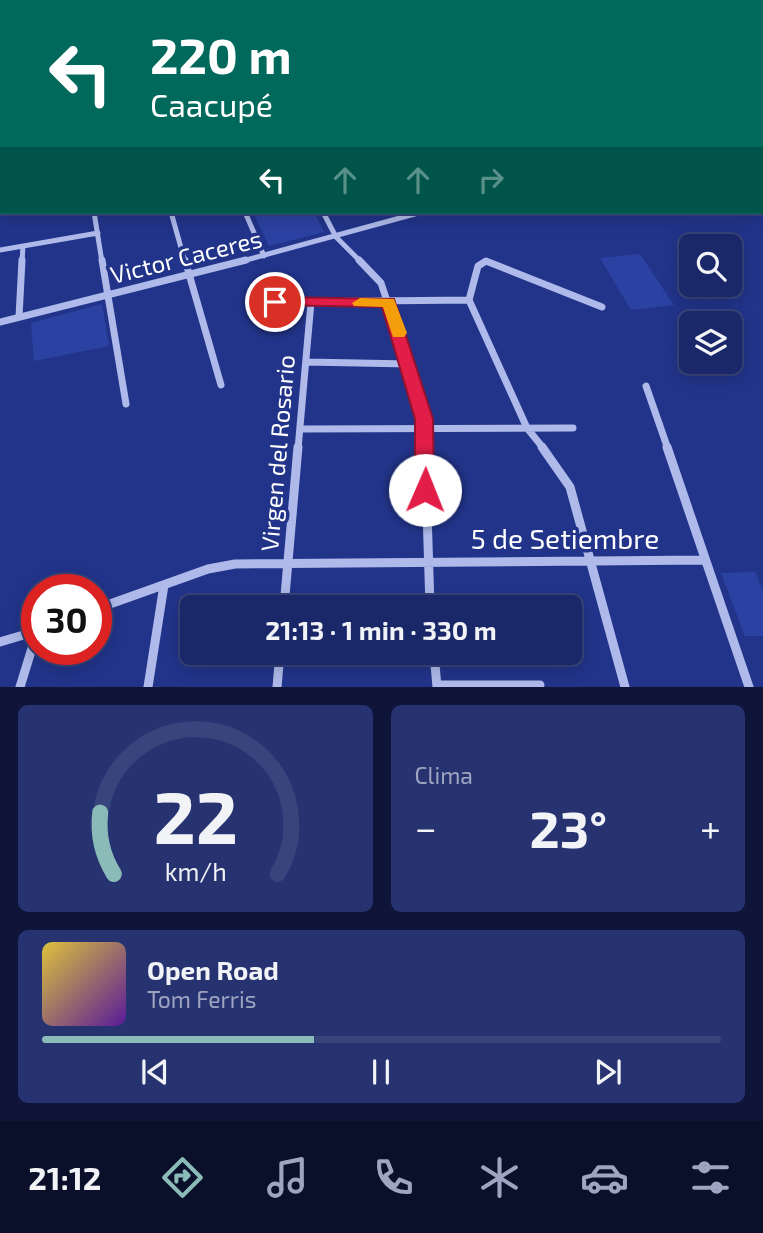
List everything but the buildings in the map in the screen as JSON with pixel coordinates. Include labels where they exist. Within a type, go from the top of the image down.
[{"type":"street","points":[[94,214],[126,404]]},
{"type":"street","points":[[172,214],[221,385]]},
{"type":"street","points":[[246,214],[264,256]]},
{"type":"street","points":[[324,214],[336,237],[369,268],[381,284],[409,364],[425,429],[429,595]]},
{"type":"street","name":"Victor Caceres","points":[[0,322],[336,237],[401,214]]},
{"type":"street","points":[[0,250],[98,233]]},
{"type":"street","points":[[19,317],[23,246]]},
{"type":"street","points":[[601,307],[486,261],[478,267],[469,300],[527,428],[567,480],[583,526],[625,687]]},
{"type":"street","points":[[275,302],[388,303],[469,300]]},
{"type":"street","name":"Virgen del Rosario","points":[[285,595],[311,302]]},
{"type":"street","points":[[306,362],[409,364]]},
{"type":"street","points":[[646,386],[749,687]]},
{"type":"street","points":[[300,429],[573,428]]},
{"type":"street","name":"5 de Setiembre","points":[[112,603],[208,569],[235,564],[705,559]]},
{"type":"street","points":[[148,687],[164,585]]},
{"type":"street","points":[[0,642],[21,636]]},
{"type":"street","points":[[20,687],[27,665]]},
{"type":"street","points":[[277,687],[279,665]]},
{"type":"street","points":[[435,665],[437,686],[540,685]]},
{"type":"shaded area","points":[[254,214],[315,214],[324,232],[269,246]]},
{"type":"shaded area","points":[[640,254],[674,305],[631,310],[600,258]]},
{"type":"shaded area","points":[[102,304],[109,346],[34,361],[31,323]]},
{"type":"shaded area","points":[[755,572],[763,591],[763,636],[745,636],[721,573]]},
{"type":"slow traffic","points":[[360,303],[388,303],[399,333]]},
{"type":"route","points":[[275,302],[388,303],[424,419],[425,490]]}]
